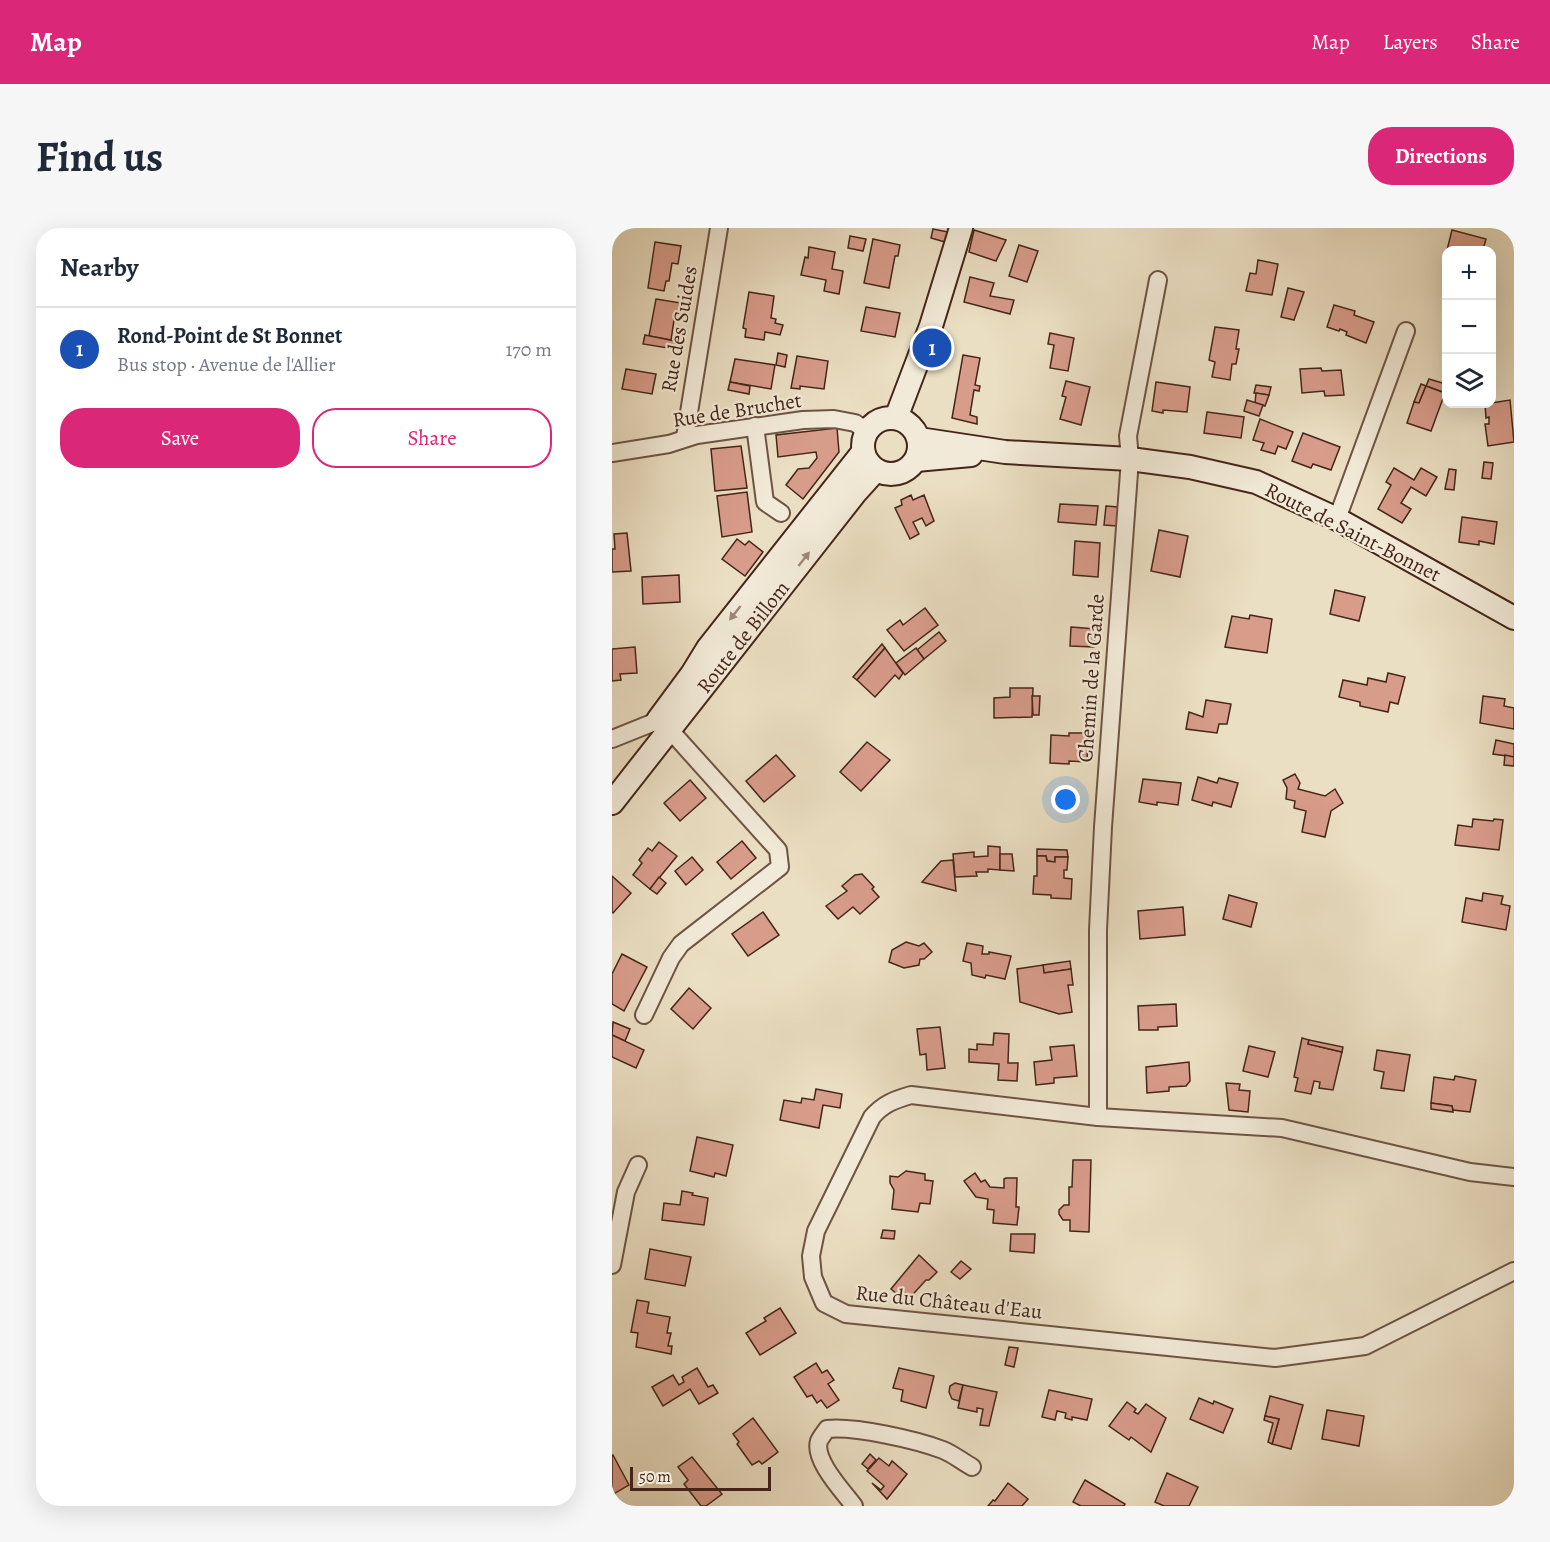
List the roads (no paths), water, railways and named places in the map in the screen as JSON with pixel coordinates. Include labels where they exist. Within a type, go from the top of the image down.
[{"type":"main road","points":[[896,418],[932,326],[961,228]]},
{"type":"main road","points":[[885,418],[896,418],[906,422],[915,430],[917,450],[909,469],[898,474],[886,475],[868,451],[875,422],[885,418]]},
{"type":"main road","name":"Route de Saint-Bonnet","points":[[917,450],[1130,459],[1190,467],[1256,482],[1337,519],[1514,618]]},
{"type":"main road","name":"Route de Billom","points":[[612,803],[663,725],[708,648],[868,451]]},
{"type":"main road","name":"Route de Billom","points":[[612,781],[663,725]]},
{"type":"street","name":"Rue des Suides","points":[[685,437],[719,228]]},
{"type":"street","name":"Chemin de la Garde","points":[[1098,1117],[1098,930],[1103,827],[1130,459],[1128,436],[1158,280]]},
{"type":"street","points":[[1337,519],[1406,331]]},
{"type":"street","name":"Rue de Bruchet","points":[[612,453],[669,444],[685,437],[755,426],[834,419],[855,423],[868,451]]},
{"type":"street","points":[[755,426],[765,502],[781,513]]},
{"type":"street","points":[[612,739],[663,725],[778,850],[780,867],[681,944],[671,958],[644,1016]]},
{"type":"street","name":"Rue du Château d'Eau","points":[[1514,1177],[1470,1172],[1282,1128],[1098,1117],[911,1095],[892,1100],[872,1117],[816,1231],[811,1256],[813,1277],[824,1303],[846,1314],[1275,1358],[1365,1346],[1514,1270]]},
{"type":"street","points":[[612,1265],[626,1192],[639,1165]]},
{"type":"street","points":[[854,1506],[825,1467],[818,1453],[819,1440],[827,1429],[841,1428],[914,1442],[945,1451],[972,1467]]},
{"type":"place","name":"Rond-Point de St Bonnet","points":[[932,348]]}]
